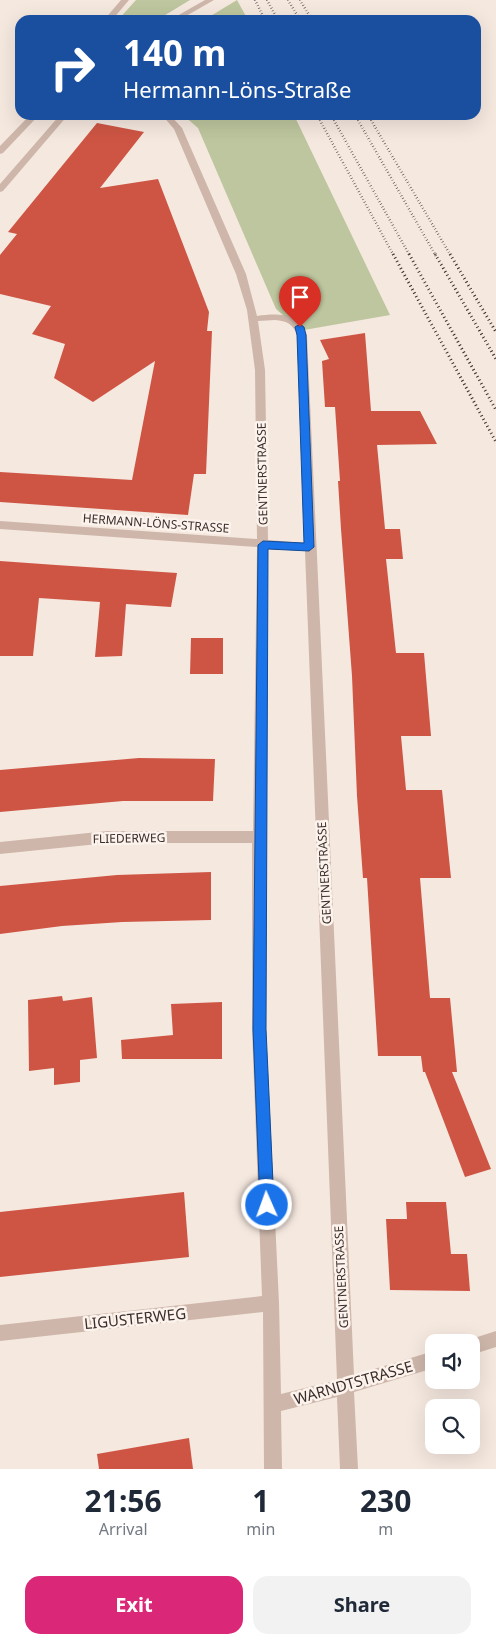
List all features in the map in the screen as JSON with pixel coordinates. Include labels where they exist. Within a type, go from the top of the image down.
[{"type":"street","points":[[112,15],[125,0]]},
{"type":"street","points":[[183,15],[210,0]]},
{"type":"street","points":[[0,151],[29,120]]},
{"type":"street","points":[[0,189],[60,120]]},
{"type":"street","name":"GENTNERSTRASSE","points":[[171,120],[178,128],[241,274],[253,319],[260,370],[263,545],[260,1029],[271,1303],[273,1469]]},
{"type":"street","name":"GENTNERSTRASSE","points":[[253,319],[285,318],[293,321],[300,327],[302,335],[309,547],[349,1469]]},
{"type":"street","name":"HERMANN-LÖNS-STRASSE","points":[[0,525],[309,547]]},
{"type":"street","name":"FLIEDERWEG","points":[[0,848],[108,837],[260,837]]},
{"type":"street","name":"LIGUSTERWEG","points":[[0,1333],[271,1303]]},
{"type":"street","points":[[480,1344],[496,1340]]},
{"type":"street","name":"WARNDTSTRASSE","points":[[272,1405],[346,1386],[425,1362]]},
{"type":"green space","points":[[136,0],[190,0],[165,15],[122,15]]},
{"type":"green space","points":[[237,0],[245,15],[212,15]]},
{"type":"green space","points":[[189,120],[296,120],[390,315],[304,330],[276,309],[198,128]]},
{"type":"building","points":[[97,123],[144,132],[100,188],[158,179],[209,312],[207,331],[212,331],[206,474],[194,474],[188,515],[0,502],[0,472],[132,480],[155,361],[93,402],[54,378],[65,344],[32,334],[51,306],[0,294],[0,255],[17,234],[8,232]]},
{"type":"building","points":[[365,333],[371,411],[420,411],[437,444],[377,445],[385,529],[400,529],[403,559],[386,559],[396,653],[424,653],[431,736],[401,736],[406,790],[442,790],[451,878],[420,878],[430,998],[450,998],[457,1072],[452,1072],[491,1169],[465,1177],[425,1072],[423,1072],[421,1056],[378,1056],[367,878],[363,878],[357,796],[352,676],[341,529],[335,407],[325,407],[322,361],[329,359],[320,340]]},
{"type":"building","points":[[0,561],[177,573],[171,607],[126,604],[122,656],[95,657],[100,602],[39,598],[33,656],[0,656]]},
{"type":"building","points":[[191,638],[223,638],[223,674],[190,674]]},
{"type":"building","points":[[139,758],[215,759],[213,801],[123,801],[0,812],[0,770]]},
{"type":"building","points":[[211,872],[211,920],[122,922],[62,926],[0,934],[0,886],[117,875]]},
{"type":"building","points":[[62,996],[63,1001],[92,997],[97,1058],[80,1060],[80,1082],[54,1085],[54,1068],[29,1071],[28,1000]]},
{"type":"building","points":[[222,1002],[222,1059],[122,1059],[121,1040],[173,1035],[171,1004]]},
{"type":"building","points":[[184,1192],[189,1257],[0,1277],[0,1212]]},
{"type":"building","points":[[406,1202],[446,1202],[451,1254],[467,1254],[470,1291],[390,1290],[386,1219],[407,1219]]},
{"type":"building","points":[[189,1438],[193,1469],[99,1469],[97,1454]]},
{"type":"railway","points":[[255,0],[262,15]]},
{"type":"railway","points":[[267,0],[275,15]]},
{"type":"railway","points":[[288,0],[297,15]]},
{"type":"railway","points":[[300,0],[309,15]]},
{"type":"railway","points":[[320,120],[394,256]]},
{"type":"railway","points":[[334,120],[410,256]]},
{"type":"railway","points":[[358,120],[436,256]]},
{"type":"railway","points":[[371,120],[451,256]]},
{"type":"railway","points":[[393,254],[496,442]]},
{"type":"railway","points":[[409,254],[496,410]]},
{"type":"railway","points":[[435,254],[496,359]]},
{"type":"railway","points":[[450,254],[496,332]]},
{"type":"route","points":[[267,1205],[260,1029],[263,545],[309,547],[302,335],[300,327]]}]
